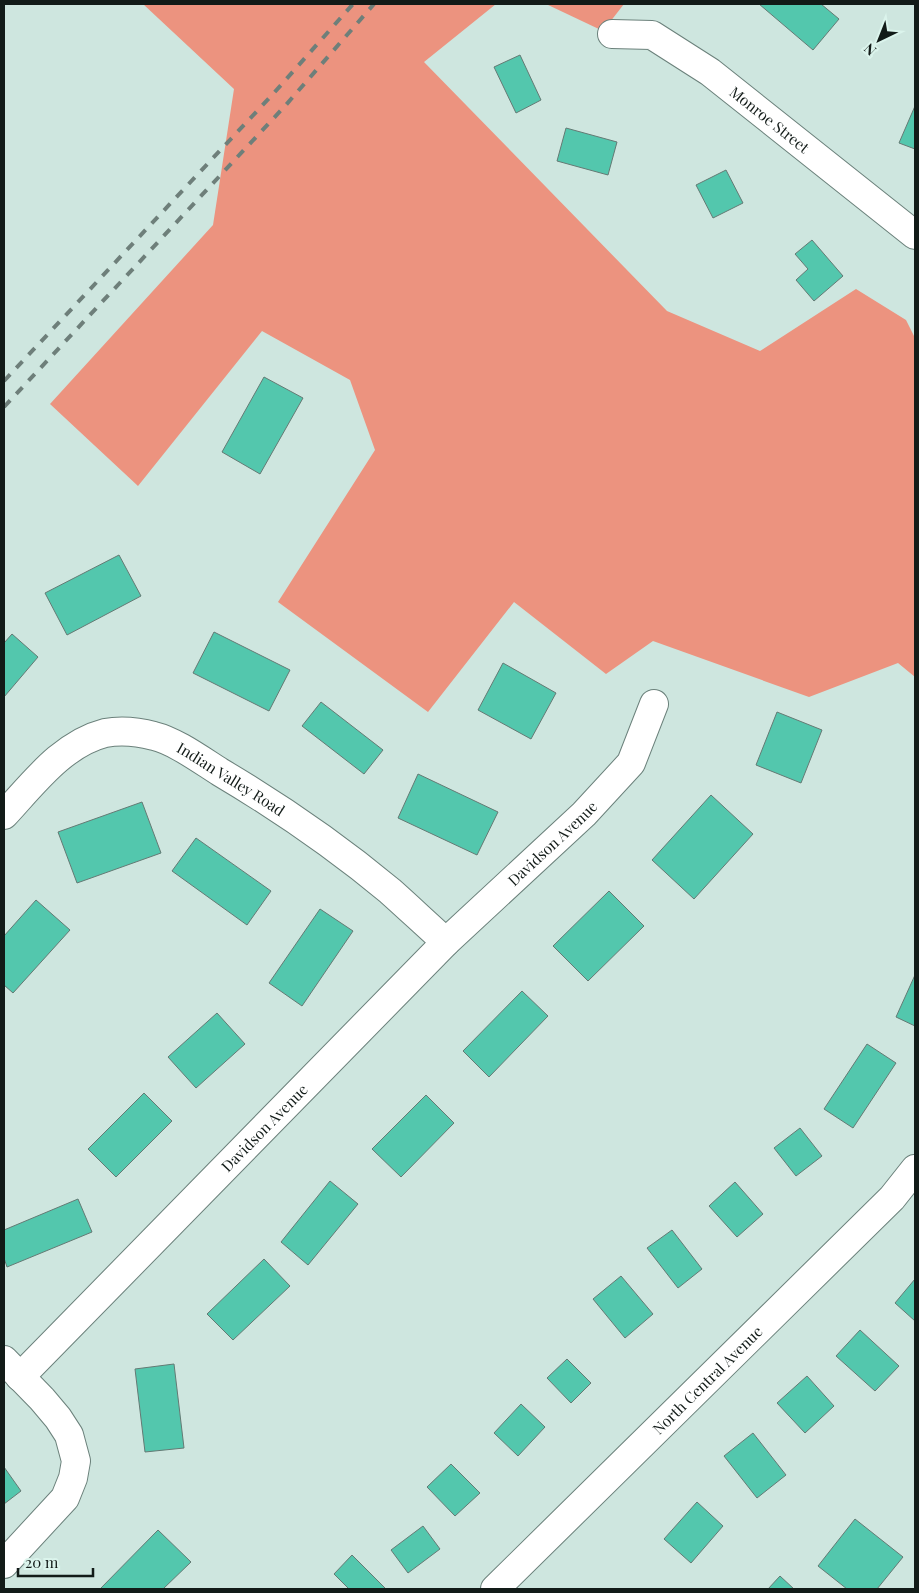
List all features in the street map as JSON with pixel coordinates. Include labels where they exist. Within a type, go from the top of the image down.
[{"type":"street","name":"Monroe Street","points":[[612,34],[652,35],[710,72],[915,235]]},
{"type":"street","name":"Davidson Avenue","points":[[4,1564],[65,1498],[73,1478],[76,1461],[68,1436],[58,1418],[12,1368],[446,942],[584,814],[631,763],[654,704]]},
{"type":"street","name":"Indian Valley Road","points":[[4,814],[62,754],[84,740],[106,733],[132,731],[156,736],[184,750],[262,797],[329,844],[390,892],[446,942]]},
{"type":"street","name":"North Central Avenue","points":[[495,1589],[892,1198],[915,1168]]},
{"type":"shaded area","points":[[143,4],[496,4],[424,62],[667,311],[760,351],[856,289],[906,320],[915,338],[915,677],[898,663],[809,697],[653,641],[606,674],[514,602],[428,712],[278,602],[375,450],[350,380],[262,331],[138,486],[50,404],[213,225],[234,89]]},
{"type":"shaded area","points":[[546,4],[624,4],[603,31]]},
{"type":"building","points":[[759,4],[821,4],[839,19],[813,50]]},
{"type":"building","points":[[520,55],[541,100],[516,113],[494,67]]},
{"type":"building","points":[[915,106],[915,149],[899,143]]},
{"type":"building","points":[[566,128],[617,142],[608,175],[557,161]]},
{"type":"building","points":[[726,170],[743,203],[713,218],[696,185]]},
{"type":"building","points":[[812,240],[843,276],[814,301],[796,280],[808,269],[795,254]]},
{"type":"building","points":[[264,377],[303,398],[260,474],[222,452]]},
{"type":"building","points":[[119,555],[141,596],[67,635],[45,593]]},
{"type":"building","points":[[214,632],[290,670],[269,711],[193,673]]},
{"type":"building","points":[[12,634],[38,657],[4,697],[4,643]]},
{"type":"building","points":[[503,663],[556,693],[531,739],[478,710]]},
{"type":"building","points":[[321,702],[383,750],[364,774],[302,726]]},
{"type":"building","points":[[777,712],[822,730],[801,783],[756,765]]},
{"type":"building","points":[[418,774],[498,812],[477,855],[398,818]]},
{"type":"building","points":[[711,795],[753,834],[694,899],[652,860]]},
{"type":"building","points":[[142,802],[161,853],[77,883],[58,832]]},
{"type":"building","points":[[196,838],[271,891],[247,925],[172,871]]},
{"type":"building","points":[[609,891],[644,926],[588,981],[553,946]]},
{"type":"building","points":[[36,900],[70,930],[13,993],[4,985],[4,936]]},
{"type":"building","points":[[320,909],[353,931],[302,1006],[269,983]]},
{"type":"building","points":[[915,975],[915,1026],[896,1017]]},
{"type":"building","points":[[522,991],[548,1016],[489,1077],[463,1051]]},
{"type":"building","points":[[217,1013],[245,1044],[196,1088],[168,1057]]},
{"type":"building","points":[[867,1044],[896,1063],[853,1128],[824,1109]]},
{"type":"building","points":[[144,1093],[172,1121],[116,1177],[88,1149]]},
{"type":"building","points":[[426,1095],[454,1123],[401,1177],[372,1149]]},
{"type":"building","points":[[800,1128],[822,1156],[796,1176],[774,1148]]},
{"type":"building","points":[[330,1181],[358,1204],[308,1265],[281,1242]]},
{"type":"building","points":[[735,1182],[763,1214],[737,1237],[709,1206]]},
{"type":"building","points":[[78,1199],[92,1232],[7,1267],[4,1258],[4,1230]]},
{"type":"building","points":[[672,1230],[702,1269],[678,1288],[647,1248]]},
{"type":"building","points":[[264,1259],[290,1286],[233,1340],[207,1314]]},
{"type":"building","points":[[621,1276],[653,1314],[625,1338],[593,1299]]},
{"type":"building","points":[[915,1279],[915,1321],[895,1303]]},
{"type":"building","points":[[860,1330],[899,1366],[875,1391],[836,1356]]},
{"type":"building","points":[[567,1359],[591,1383],[571,1403],[547,1378]]},
{"type":"building","points":[[174,1364],[184,1448],[145,1452],[135,1369]]},
{"type":"building","points":[[807,1376],[834,1406],[805,1433],[777,1403]]},
{"type":"building","points":[[521,1404],[545,1427],[518,1456],[494,1433]]},
{"type":"building","points":[[753,1433],[786,1475],[757,1498],[724,1456]]},
{"type":"building","points":[[451,1464],[480,1493],[455,1516],[427,1487]]},
{"type":"building","points":[[4,1467],[21,1491],[4,1504]]},
{"type":"building","points":[[697,1502],[723,1526],[691,1563],[664,1539]]},
{"type":"building","points":[[855,1519],[903,1557],[877,1589],[847,1589],[818,1566]]},
{"type":"building","points":[[423,1526],[440,1549],[408,1573],[391,1550]]},
{"type":"building","points":[[158,1530],[191,1562],[163,1589],[100,1589]]},
{"type":"building","points":[[352,1555],[384,1589],[349,1589],[334,1574]]},
{"type":"building","points":[[780,1576],[794,1589],[768,1589]]},
{"type":"railway","points":[[4,381],[273,94],[353,4]]},
{"type":"railway","points":[[4,407],[285,106],[374,4]]}]
